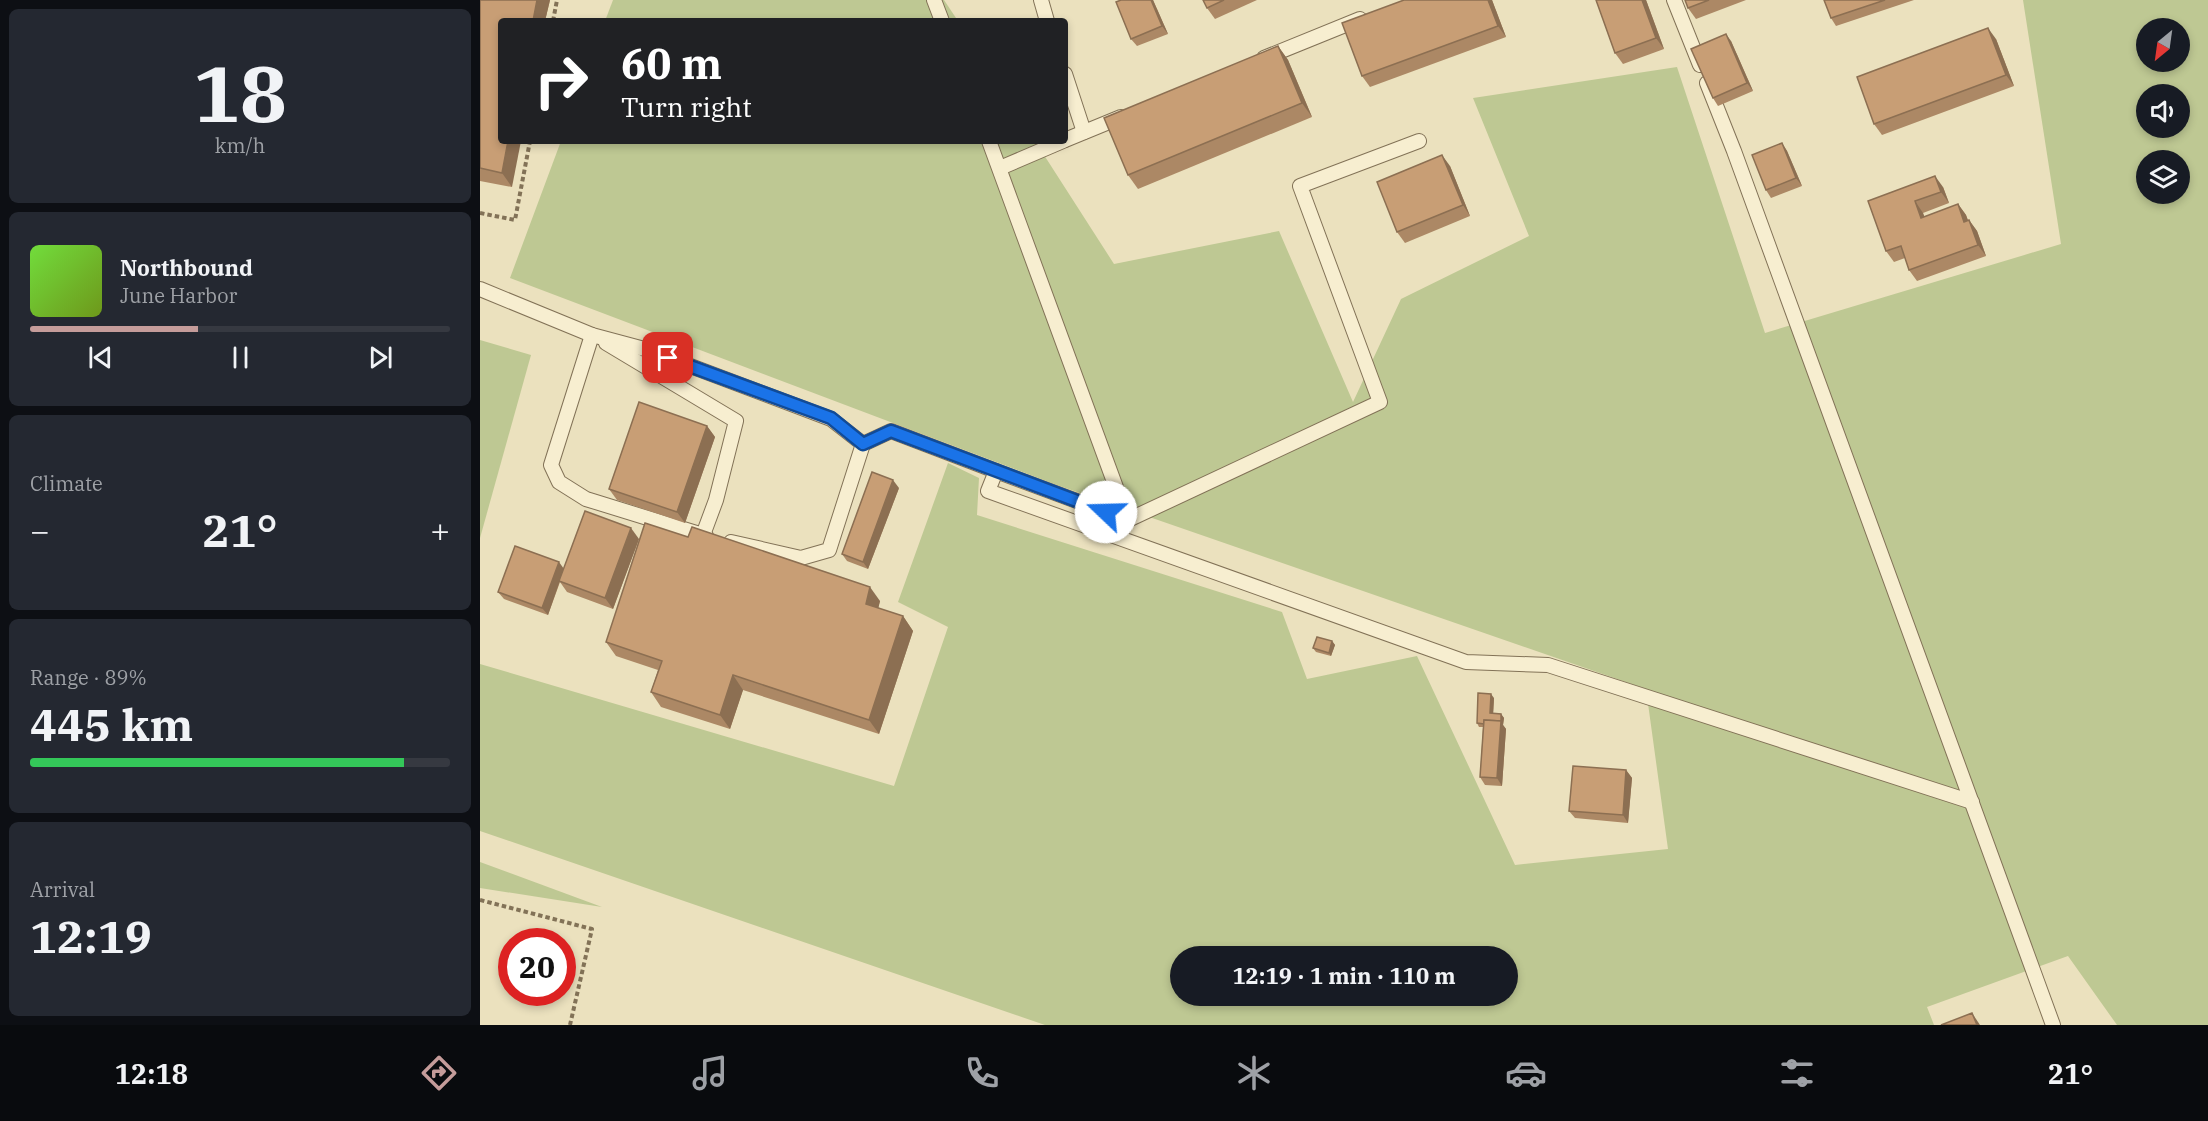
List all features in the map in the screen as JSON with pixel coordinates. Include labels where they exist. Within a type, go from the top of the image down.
[{"type":"lane","points":[[934,0],[941,18]]},
{"type":"lane","points":[[1041,0],[1046,18]]},
{"type":"lane","points":[[1674,0],[1734,151],[2053,1025]]},
{"type":"lane","points":[[1250,64],[1372,14]]},
{"type":"lane","points":[[1068,83],[1084,132]]},
{"type":"lane","points":[[1068,139],[1128,114]]},
{"type":"lane","points":[[592,334],[550,465],[560,482],[586,499],[703,535],[801,558],[829,550],[863,444],[891,431],[1128,520],[1380,402],[1300,186],[1419,141]]},
{"type":"lane","points":[[990,144],[1128,520]]},
{"type":"lane","points":[[1000,168],[1057,144]]},
{"type":"lane","points":[[480,289],[592,334],[648,350],[831,418],[863,444]]},
{"type":"lane","points":[[592,334],[736,421],[716,500],[703,535]]},
{"type":"lane","points":[[996,471],[988,491],[1466,662],[1548,665],[1972,802]]},
{"type":"path","points":[[554,18],[557,0]]},
{"type":"path","points":[[480,213],[515,220],[529,144]]},
{"type":"path","points":[[480,900],[592,929],[570,1025]]},
{"type":"green space","points":[[613,0],[944,0],[956,18],[606,18]]},
{"type":"green space","points":[[2023,0],[2208,0],[2208,1025],[2117,1025],[2068,956],[1927,1007],[1934,1025],[1045,1025],[480,831],[480,664],[894,786],[948,627],[898,602],[948,463],[979,478],[977,515],[1282,612],[1307,679],[1417,656],[1515,865],[1668,849],[1646,689],[1054,484],[510,278],[560,144],[1037,144],[1114,264],[1279,231],[1353,402],[1401,299],[1529,236],[1473,98],[1677,67],[1765,333],[2061,244]]},
{"type":"green space","points":[[480,340],[531,355],[480,538]]},
{"type":"green space","points":[[480,862],[602,907],[480,888]]},
{"type":"building","points":[[480,0],[537,0],[534,18],[498,18],[498,144],[507,144],[502,173],[480,168]]},
{"type":"building","points":[[1151,0],[1162,26],[1131,39],[1116,2]]},
{"type":"building","points":[[1203,0],[1224,0],[1207,8]]},
{"type":"building","points":[[1404,0],[1488,0],[1498,26],[1362,76],[1342,23]]},
{"type":"building","points":[[1596,0],[1642,0],[1656,38],[1615,53]]},
{"type":"building","points":[[1685,0],[1709,0],[1688,8]]},
{"type":"building","points":[[1824,0],[1885,0],[1831,18]]},
{"type":"building","points":[[1988,28],[2006,75],[1874,124],[1857,77]]},
{"type":"building","points":[[1726,34],[1747,83],[1713,98],[1691,49]]},
{"type":"building","points":[[1278,46],[1302,103],[1128,175],[1104,118]]},
{"type":"building","points":[[1782,143],[1796,178],[1766,190],[1752,155]]},
{"type":"building","points":[[1442,155],[1463,205],[1397,232],[1377,182]]},
{"type":"building","points":[[1935,176],[1941,192],[1915,201],[1921,218],[1958,204],[1964,222],[1969,220],[1978,245],[1909,270],[1901,246],[1886,251],[1868,201]]},
{"type":"building","points":[[639,402],[707,426],[677,512],[609,489]]},
{"type":"building","points":[[872,472],[893,480],[863,562],[842,554]]},
{"type":"building","points":[[585,511],[631,528],[605,598],[559,581]]},
{"type":"building","points":[[645,523],[688,537],[692,527],[870,587],[866,604],[903,616],[869,720],[733,675],[720,715],[651,692],[662,661],[606,642]]},
{"type":"building","points":[[515,546],[559,562],[542,608],[498,592]]},
{"type":"building","points":[[1317,637],[1332,641],[1329,653],[1313,648]]},
{"type":"building","points":[[1478,693],[1491,694],[1490,713],[1501,714],[1501,721],[1484,720],[1484,724],[1477,723]]},
{"type":"building","points":[[1484,720],[1501,721],[1497,778],[1480,777]]},
{"type":"building","points":[[1573,766],[1626,770],[1623,815],[1569,811]]},
{"type":"building","points":[[1972,1013],[1977,1025],[1941,1025]]},
{"type":"route","points":[[668,358],[831,418],[863,444],[891,431],[1106,512]]}]
